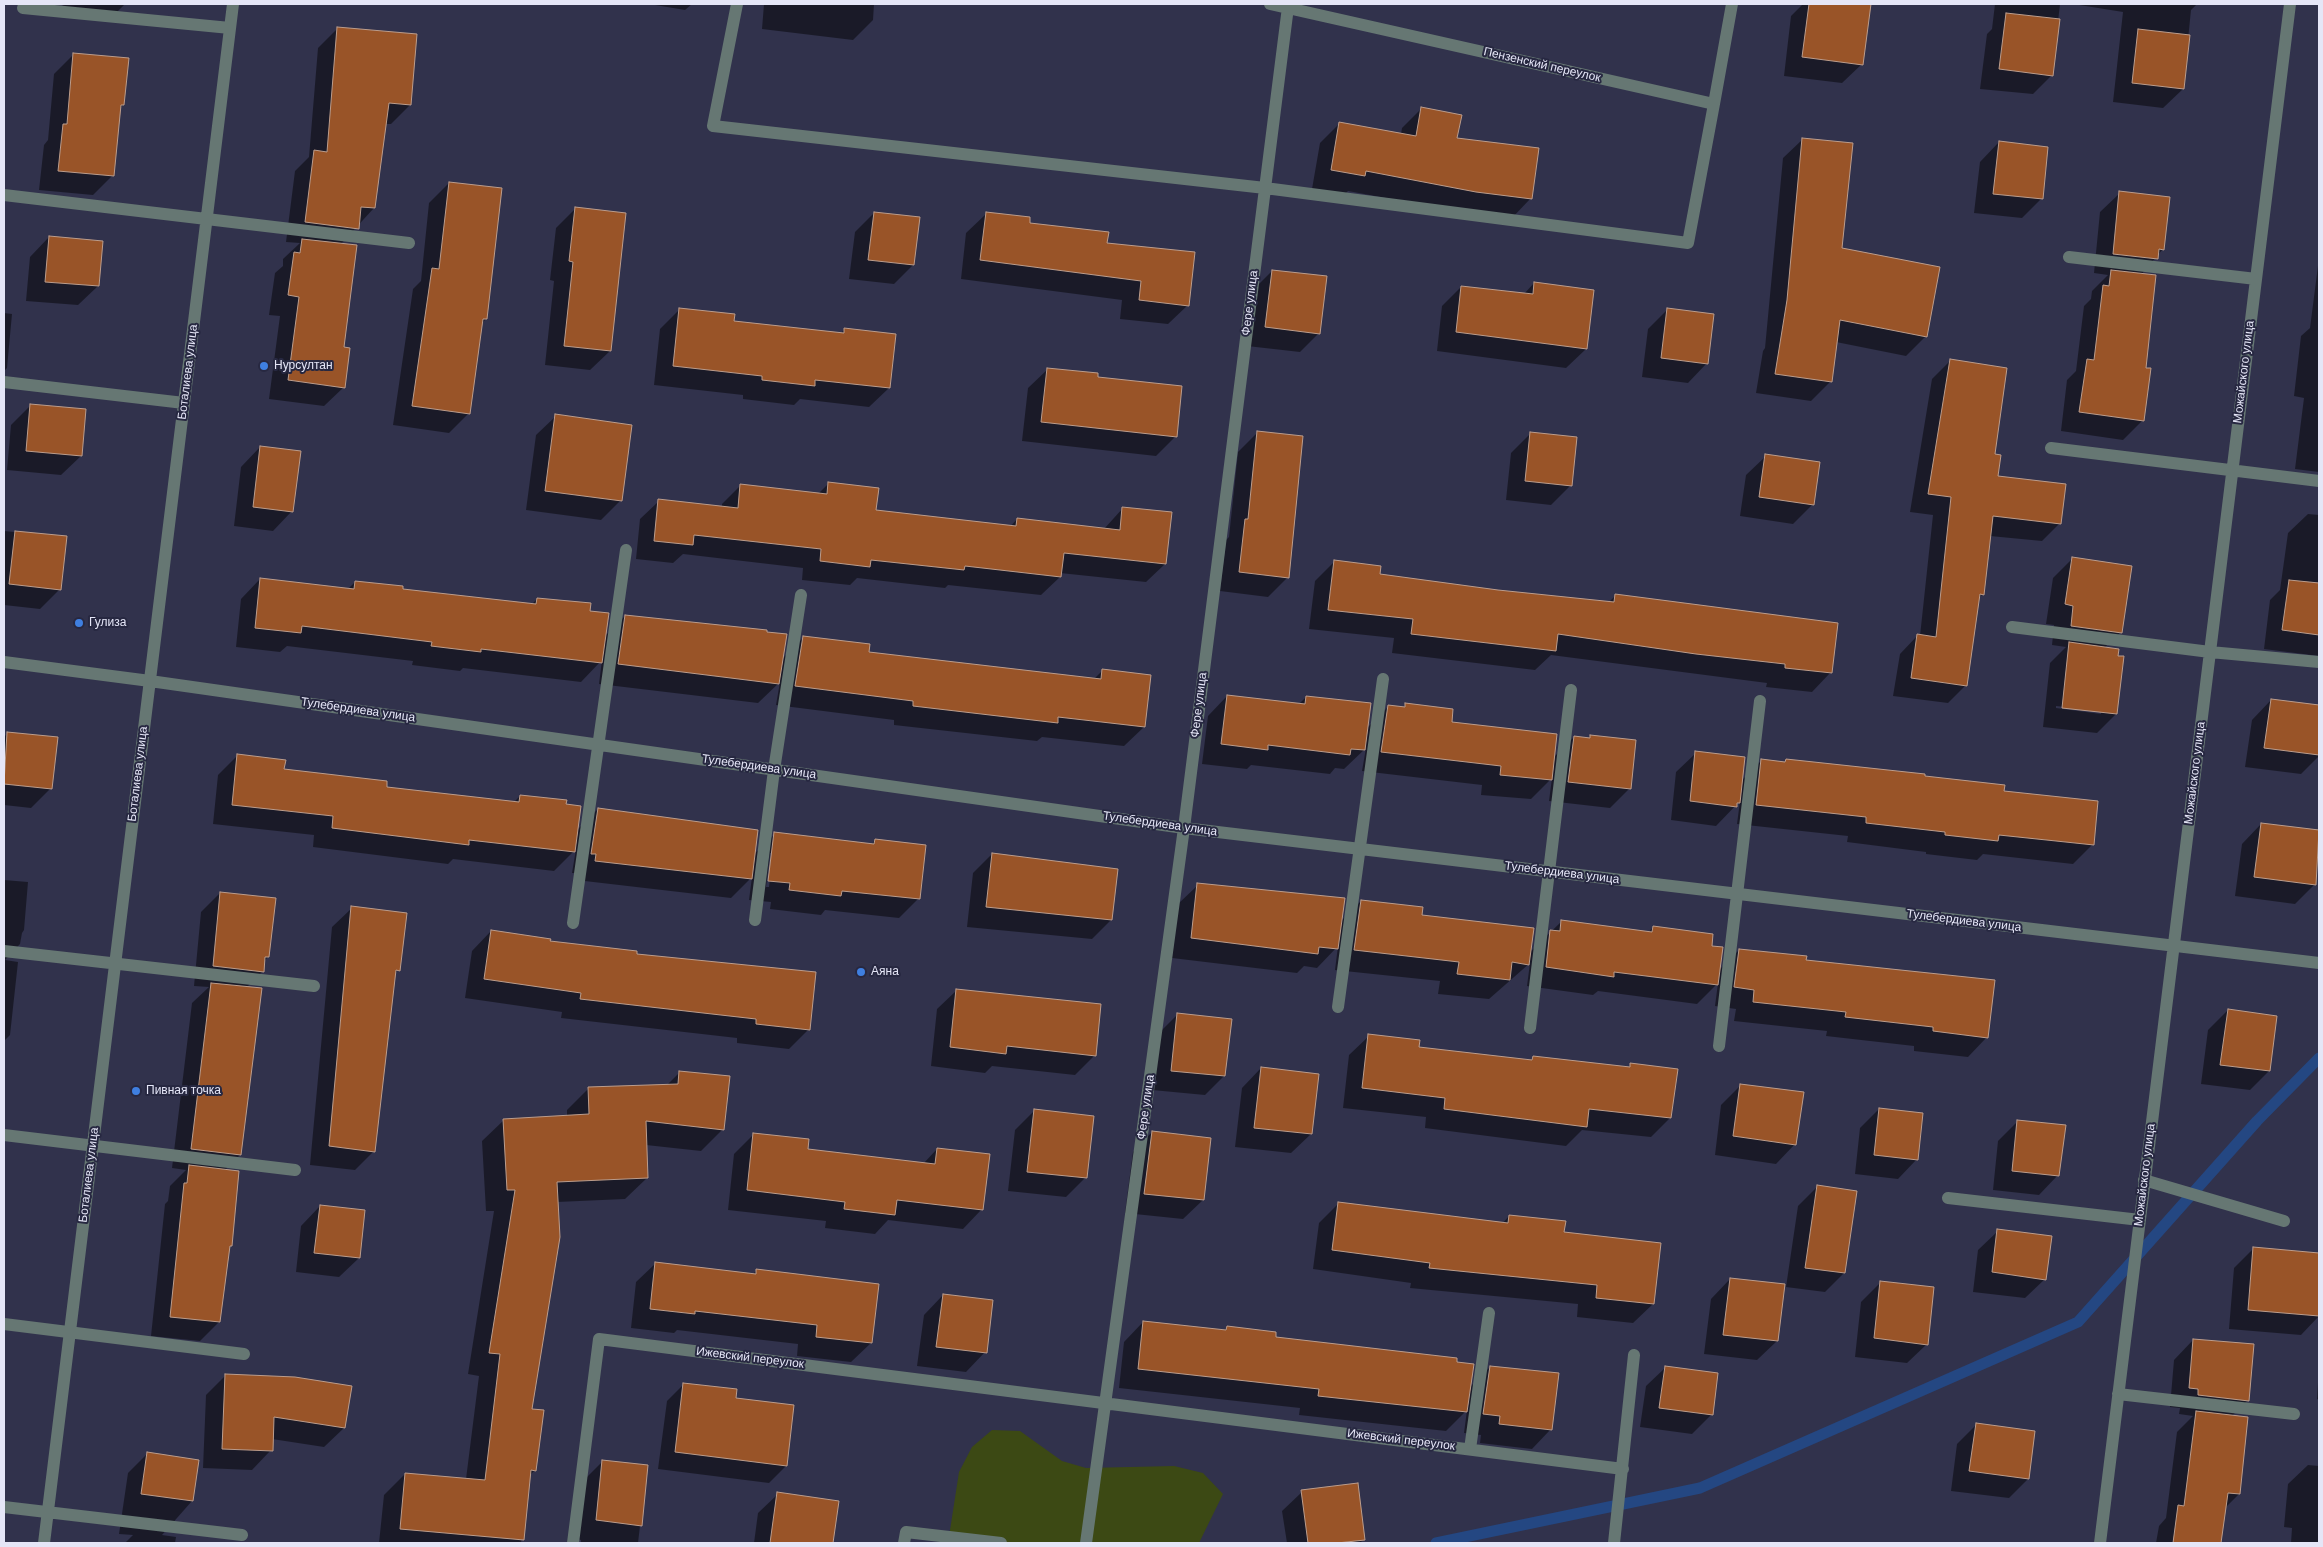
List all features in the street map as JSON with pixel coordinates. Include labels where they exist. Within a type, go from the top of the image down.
[{"type":"street","name":"Боталиева улица","points":[[44,1543],[233,4]]},
{"type":"street","points":[[737,4],[712,126],[1265,188],[1688,243],[1732,4]]},
{"type":"street","name":"Пензенский переулок","points":[[1270,4],[1714,104]]},
{"type":"street","name":"Можайского улица","points":[[2100,1543],[2290,4]]},
{"type":"street","name":"Фере улица","points":[[1105,1403],[1184,828],[1288,7]]},
{"type":"street","points":[[23,8],[230,28]]},
{"type":"street","points":[[4,195],[409,243]]},
{"type":"street","points":[[2069,256],[2256,279]]},
{"type":"street","points":[[4,382],[184,403]]},
{"type":"street","points":[[2051,448],[2319,481]]},
{"type":"street","points":[[573,923],[626,550]]},
{"type":"street","points":[[756,920],[774,770],[801,595]]},
{"type":"street","points":[[2012,627],[2210,652],[2319,662]]},
{"type":"street","name":"Тулебердиева улица","points":[[4,662],[150,681],[1184,828],[2319,963]]},
{"type":"street","points":[[1338,1007],[1383,679]]},
{"type":"street","points":[[1530,1028],[1571,690]]},
{"type":"street","points":[[1719,1046],[1760,701]]},
{"type":"street","points":[[4,951],[314,986]]},
{"type":"street","points":[[4,1135],[295,1170]]},
{"type":"street","points":[[2144,1180],[2284,1221]]},
{"type":"street","points":[[1948,1198],[2140,1220]]},
{"type":"street","points":[[1470,1449],[1489,1314]]},
{"type":"street","points":[[4,1324],[244,1354]]},
{"type":"street","name":"Ижевский переулок","points":[[574,1543],[599,1339],[1623,1469]]},
{"type":"street","points":[[1614,1543],[1634,1355]]},
{"type":"street","points":[[2118,1394],[2294,1414]]},
{"type":"street","points":[[1086,1543],[1105,1403]]},
{"type":"street","points":[[4,1507],[242,1535]]},
{"type":"street","points":[[904,1543],[906,1532],[1001,1543]]},
{"type":"green space","points":[[992,1430],[1020,1431],[1062,1461],[1086,1468],[1174,1466],[1203,1473],[1223,1494],[1199,1543],[948,1543],[959,1472],[972,1447]]},
{"type":"building","points":[[1809,4],[1871,4],[1863,65],[1802,57]]},
{"type":"building","points":[[2006,13],[2060,19],[2053,76],[1999,69]]},
{"type":"building","points":[[337,27],[417,34],[411,105],[389,103],[375,208],[361,207],[359,229],[305,222],[314,150],[327,152]]},
{"type":"building","points":[[2138,29],[2190,35],[2184,89],[2132,83]]},
{"type":"building","points":[[73,53],[129,58],[124,105],[121,105],[114,176],[58,171],[63,124],[67,124]]},
{"type":"building","points":[[1421,107],[1462,115],[1457,138],[1539,148],[1532,199],[1476,192],[1366,171],[1365,176],[1331,170],[1339,122],[1416,136]]},
{"type":"building","points":[[1802,138],[1853,143],[1842,248],[1940,267],[1927,337],[1840,320],[1832,382],[1775,374],[1787,300]]},
{"type":"building","points":[[1999,141],[2048,147],[2043,199],[1993,194]]},
{"type":"building","points":[[449,182],[502,188],[487,319],[483,319],[470,414],[412,406],[432,268],[439,269]]},
{"type":"building","points":[[2119,191],[2170,197],[2164,250],[2159,249],[2158,259],[2113,254]]},
{"type":"building","points":[[575,207],[626,213],[611,351],[564,346],[573,262],[569,261]]},
{"type":"building","points":[[874,212],[920,217],[914,265],[868,260]]},
{"type":"building","points":[[986,212],[1030,217],[1030,223],[1109,232],[1107,243],[1195,252],[1189,306],[1139,300],[1141,281],[980,260]]},
{"type":"building","points":[[49,236],[103,241],[99,286],[45,282]]},
{"type":"building","points":[[302,239],[357,245],[344,347],[350,348],[345,388],[288,380],[299,297],[288,295],[294,252],[300,253]]},
{"type":"building","points":[[1272,270],[1327,276],[1320,334],[1265,327]]},
{"type":"building","points":[[2111,270],[2156,275],[2146,368],[2151,368],[2144,421],[2079,412],[2087,359],[2094,360],[2103,285],[2109,286]]},
{"type":"building","points":[[1534,282],[1594,290],[1587,349],[1456,332],[1461,286],[1533,294]]},
{"type":"building","points":[[679,308],[735,314],[734,321],[844,333],[844,328],[896,334],[890,388],[815,380],[815,386],[762,380],[762,376],[673,366]]},
{"type":"building","points":[[1667,308],[1714,314],[1708,364],[1661,358]]},
{"type":"building","points":[[1950,359],[2007,368],[1995,454],[2001,455],[1998,476],[2066,484],[2061,524],[1993,516],[1984,595],[1980,594],[1967,686],[1911,678],[1917,634],[1936,637],[1951,497],[1928,494]]},
{"type":"building","points":[[1047,368],[1098,373],[1098,377],[1182,386],[1177,437],[1041,422]]},
{"type":"building","points":[[30,404],[86,409],[82,456],[26,451]]},
{"type":"building","points":[[555,414],[632,425],[622,501],[545,491]]},
{"type":"building","points":[[1257,431],[1303,436],[1289,578],[1239,572],[1245,519],[1248,519]]},
{"type":"building","points":[[1530,432],[1577,437],[1572,486],[1525,481]]},
{"type":"building","points":[[260,446],[301,451],[293,512],[253,507]]},
{"type":"building","points":[[1765,454],[1820,462],[1814,505],[1759,497]]},
{"type":"building","points":[[828,482],[879,488],[876,510],[1016,526],[1017,518],[1120,530],[1122,507],[1172,512],[1166,564],[1064,553],[1061,577],[965,566],[964,570],[871,560],[870,567],[820,561],[821,549],[694,535],[693,545],[654,541],[658,499],[738,508],[740,484],[827,494]]},
{"type":"building","points":[[15,531],[67,536],[61,590],[9,584]]},
{"type":"building","points":[[2072,557],[2132,566],[2122,633],[2071,626],[2073,606],[2065,604]]},
{"type":"building","points":[[1334,560],[1381,566],[1380,574],[1498,590],[1614,602],[1615,594],[1838,623],[1832,673],[1785,668],[1785,664],[1696,654],[1558,634],[1556,651],[1411,634],[1413,619],[1328,610]]},
{"type":"building","points":[[260,578],[354,589],[355,581],[403,586],[403,589],[536,604],[537,598],[591,603],[590,611],[609,613],[602,663],[481,649],[481,652],[431,646],[432,642],[302,626],[301,633],[255,628]]},
{"type":"building","points":[[2289,580],[2319,583],[2319,635],[2282,630]]},
{"type":"building","points":[[625,615],[767,630],[767,632],[787,634],[779,684],[618,664]]},
{"type":"building","points":[[803,636],[870,644],[869,652],[1101,679],[1102,669],[1151,675],[1145,727],[1058,717],[1058,723],[913,706],[913,701],[795,686]]},
{"type":"building","points":[[2069,642],[2119,649],[2118,656],[2124,656],[2117,714],[2062,708]]},
{"type":"building","points":[[1227,695],[1305,704],[1306,696],[1371,703],[1365,750],[1351,749],[1350,755],[1268,745],[1268,750],[1221,744]]},
{"type":"building","points":[[2271,699],[2319,705],[2319,755],[2264,748]]},
{"type":"building","points":[[1405,703],[1453,709],[1452,722],[1557,734],[1552,780],[1500,775],[1501,766],[1381,752],[1388,705],[1405,707]]},
{"type":"building","points":[[7,732],[58,737],[52,789],[4,784]]},
{"type":"building","points":[[1590,735],[1636,740],[1631,789],[1568,782],[1574,736],[1590,738]]},
{"type":"building","points":[[1695,751],[1745,757],[1740,803],[1737,803],[1737,807],[1690,801]]},
{"type":"building","points":[[237,754],[286,760],[284,769],[387,781],[387,787],[519,802],[520,795],[567,800],[566,804],[581,806],[575,852],[469,840],[469,845],[332,828],[333,816],[232,805]]},
{"type":"building","points":[[1761,759],[1785,762],[1786,759],[1925,774],[1925,776],[2005,785],[2004,791],[2098,801],[2094,845],[1999,835],[1998,841],[1945,835],[1945,832],[1866,823],[1866,817],[1756,805]]},
{"type":"building","points":[[598,808],[758,830],[752,879],[595,861],[596,854],[591,854]]},
{"type":"building","points":[[2261,823],[2319,830],[2316,885],[2254,877]]},
{"type":"building","points":[[774,832],[874,844],[875,839],[926,845],[920,899],[842,891],[841,896],[789,890],[790,883],[768,881]]},
{"type":"building","points":[[992,853],[1118,869],[1112,920],[986,907]]},
{"type":"building","points":[[1197,883],[1345,898],[1338,949],[1319,947],[1318,954],[1191,938]]},
{"type":"building","points":[[220,892],[276,898],[269,957],[265,957],[264,972],[213,966]]},
{"type":"building","points":[[1361,900],[1423,907],[1422,915],[1534,928],[1529,965],[1512,962],[1510,980],[1457,974],[1459,962],[1354,950]]},
{"type":"building","points":[[351,906],[407,913],[400,971],[396,970],[375,1152],[329,1146]]},
{"type":"building","points":[[1561,920],[1652,932],[1653,926],[1713,934],[1712,946],[1723,947],[1718,985],[1614,972],[1614,977],[1546,967],[1550,930],[1560,931]]},
{"type":"building","points":[[491,930],[551,939],[550,941],[637,951],[637,954],[816,972],[810,1030],[756,1024],[756,1019],[580,999],[581,993],[484,979]]},
{"type":"building","points":[[1739,949],[1807,956],[1806,960],[1995,980],[1988,1038],[1933,1031],[1933,1027],[1845,1017],[1846,1012],[1753,1002],[1754,990],[1734,987]]},
{"type":"building","points":[[211,983],[262,988],[241,1155],[191,1149]]},
{"type":"building","points":[[956,989],[1101,1004],[1096,1056],[1007,1046],[1006,1054],[950,1047]]},
{"type":"building","points":[[2228,1009],[2277,1016],[2270,1071],[2220,1065]]},
{"type":"building","points":[[1177,1013],[1232,1019],[1225,1076],[1171,1071]]},
{"type":"building","points":[[1368,1034],[1420,1040],[1419,1047],[1532,1060],[1533,1056],[1630,1067],[1630,1063],[1678,1069],[1671,1118],[1589,1109],[1587,1127],[1444,1109],[1445,1098],[1362,1088]]},
{"type":"building","points":[[1261,1067],[1319,1074],[1312,1134],[1254,1128]]},
{"type":"building","points":[[679,1071],[730,1076],[724,1130],[646,1121],[648,1178],[557,1182],[560,1237],[532,1409],[544,1410],[536,1471],[531,1470],[524,1540],[400,1529],[405,1473],[485,1480],[500,1354],[489,1353],[515,1190],[507,1190],[503,1119],[589,1114],[588,1087],[678,1084]]},
{"type":"building","points":[[1740,1084],[1804,1092],[1796,1145],[1733,1136]]},
{"type":"building","points":[[1879,1108],[1923,1113],[1918,1160],[1874,1155]]},
{"type":"building","points":[[1034,1109],[1094,1116],[1087,1178],[1027,1172]]},
{"type":"building","points":[[2017,1120],[2066,1125],[2059,1176],[2012,1171]]},
{"type":"building","points":[[1152,1131],[1211,1138],[1204,1200],[1144,1194]]},
{"type":"building","points":[[753,1133],[809,1139],[808,1149],[935,1164],[937,1148],[990,1154],[983,1210],[897,1200],[895,1215],[844,1209],[845,1202],[747,1190]]},
{"type":"building","points":[[189,1165],[239,1171],[232,1246],[230,1246],[220,1322],[170,1317],[184,1183],[187,1183]]},
{"type":"building","points":[[1817,1185],[1857,1191],[1845,1273],[1805,1268]]},
{"type":"building","points":[[1338,1202],[1508,1223],[1509,1215],[1566,1221],[1564,1232],[1661,1243],[1654,1304],[1596,1298],[1597,1285],[1429,1268],[1430,1263],[1332,1250]]},
{"type":"building","points":[[320,1205],[365,1210],[360,1258],[314,1253]]},
{"type":"building","points":[[1997,1229],[2052,1236],[2046,1280],[1992,1272]]},
{"type":"building","points":[[2253,1247],[2319,1253],[2319,1316],[2248,1310]]},
{"type":"building","points":[[655,1262],[756,1274],[756,1269],[879,1284],[872,1343],[816,1337],[817,1325],[695,1311],[695,1314],[650,1309]]},
{"type":"building","points":[[1730,1278],[1785,1284],[1778,1341],[1723,1335]]},
{"type":"building","points":[[1880,1281],[1934,1287],[1928,1345],[1874,1338]]},
{"type":"building","points":[[943,1294],[993,1300],[987,1353],[936,1347]]},
{"type":"building","points":[[1143,1321],[1226,1330],[1227,1326],[1276,1332],[1276,1337],[1457,1358],[1457,1362],[1474,1364],[1467,1412],[1318,1396],[1319,1389],[1138,1369]]},
{"type":"building","points":[[2193,1339],[2254,1344],[2249,1401],[2198,1395],[2198,1389],[2189,1388]]},
{"type":"building","points":[[1490,1366],[1559,1373],[1552,1430],[1499,1424],[1500,1416],[1483,1414]]},
{"type":"building","points":[[1665,1366],[1718,1373],[1713,1415],[1659,1408]]},
{"type":"building","points":[[225,1374],[295,1377],[352,1386],[345,1428],[274,1417],[273,1451],[222,1449]]},
{"type":"building","points":[[683,1383],[737,1389],[736,1398],[794,1405],[787,1466],[675,1452]]},
{"type":"building","points":[[2196,1411],[2248,1417],[2240,1494],[2228,1493],[2221,1543],[2173,1543],[2178,1505],[2184,1506]]},
{"type":"building","points":[[1976,1423],[2035,1431],[2029,1479],[1969,1471]]},
{"type":"building","points":[[147,1452],[199,1460],[193,1501],[141,1494]]},
{"type":"building","points":[[602,1460],[648,1465],[642,1526],[596,1520]]},
{"type":"building","points":[[1358,1483],[1365,1540],[1337,1543],[1308,1543],[1301,1490]]},
{"type":"building","points":[[777,1492],[839,1501],[833,1543],[770,1543]]},
{"type":"waterway","points":[[1436,1543],[1700,1488],[2078,1322],[2257,1121],[2319,1058]]},
{"type":"place","name":"Нурсултан","points":[[264,366]]},
{"type":"place","name":"Гулиза","points":[[79,623]]},
{"type":"place","name":"Аяна","points":[[861,972]]},
{"type":"place","name":"Пивная точка","points":[[136,1091]]}]
